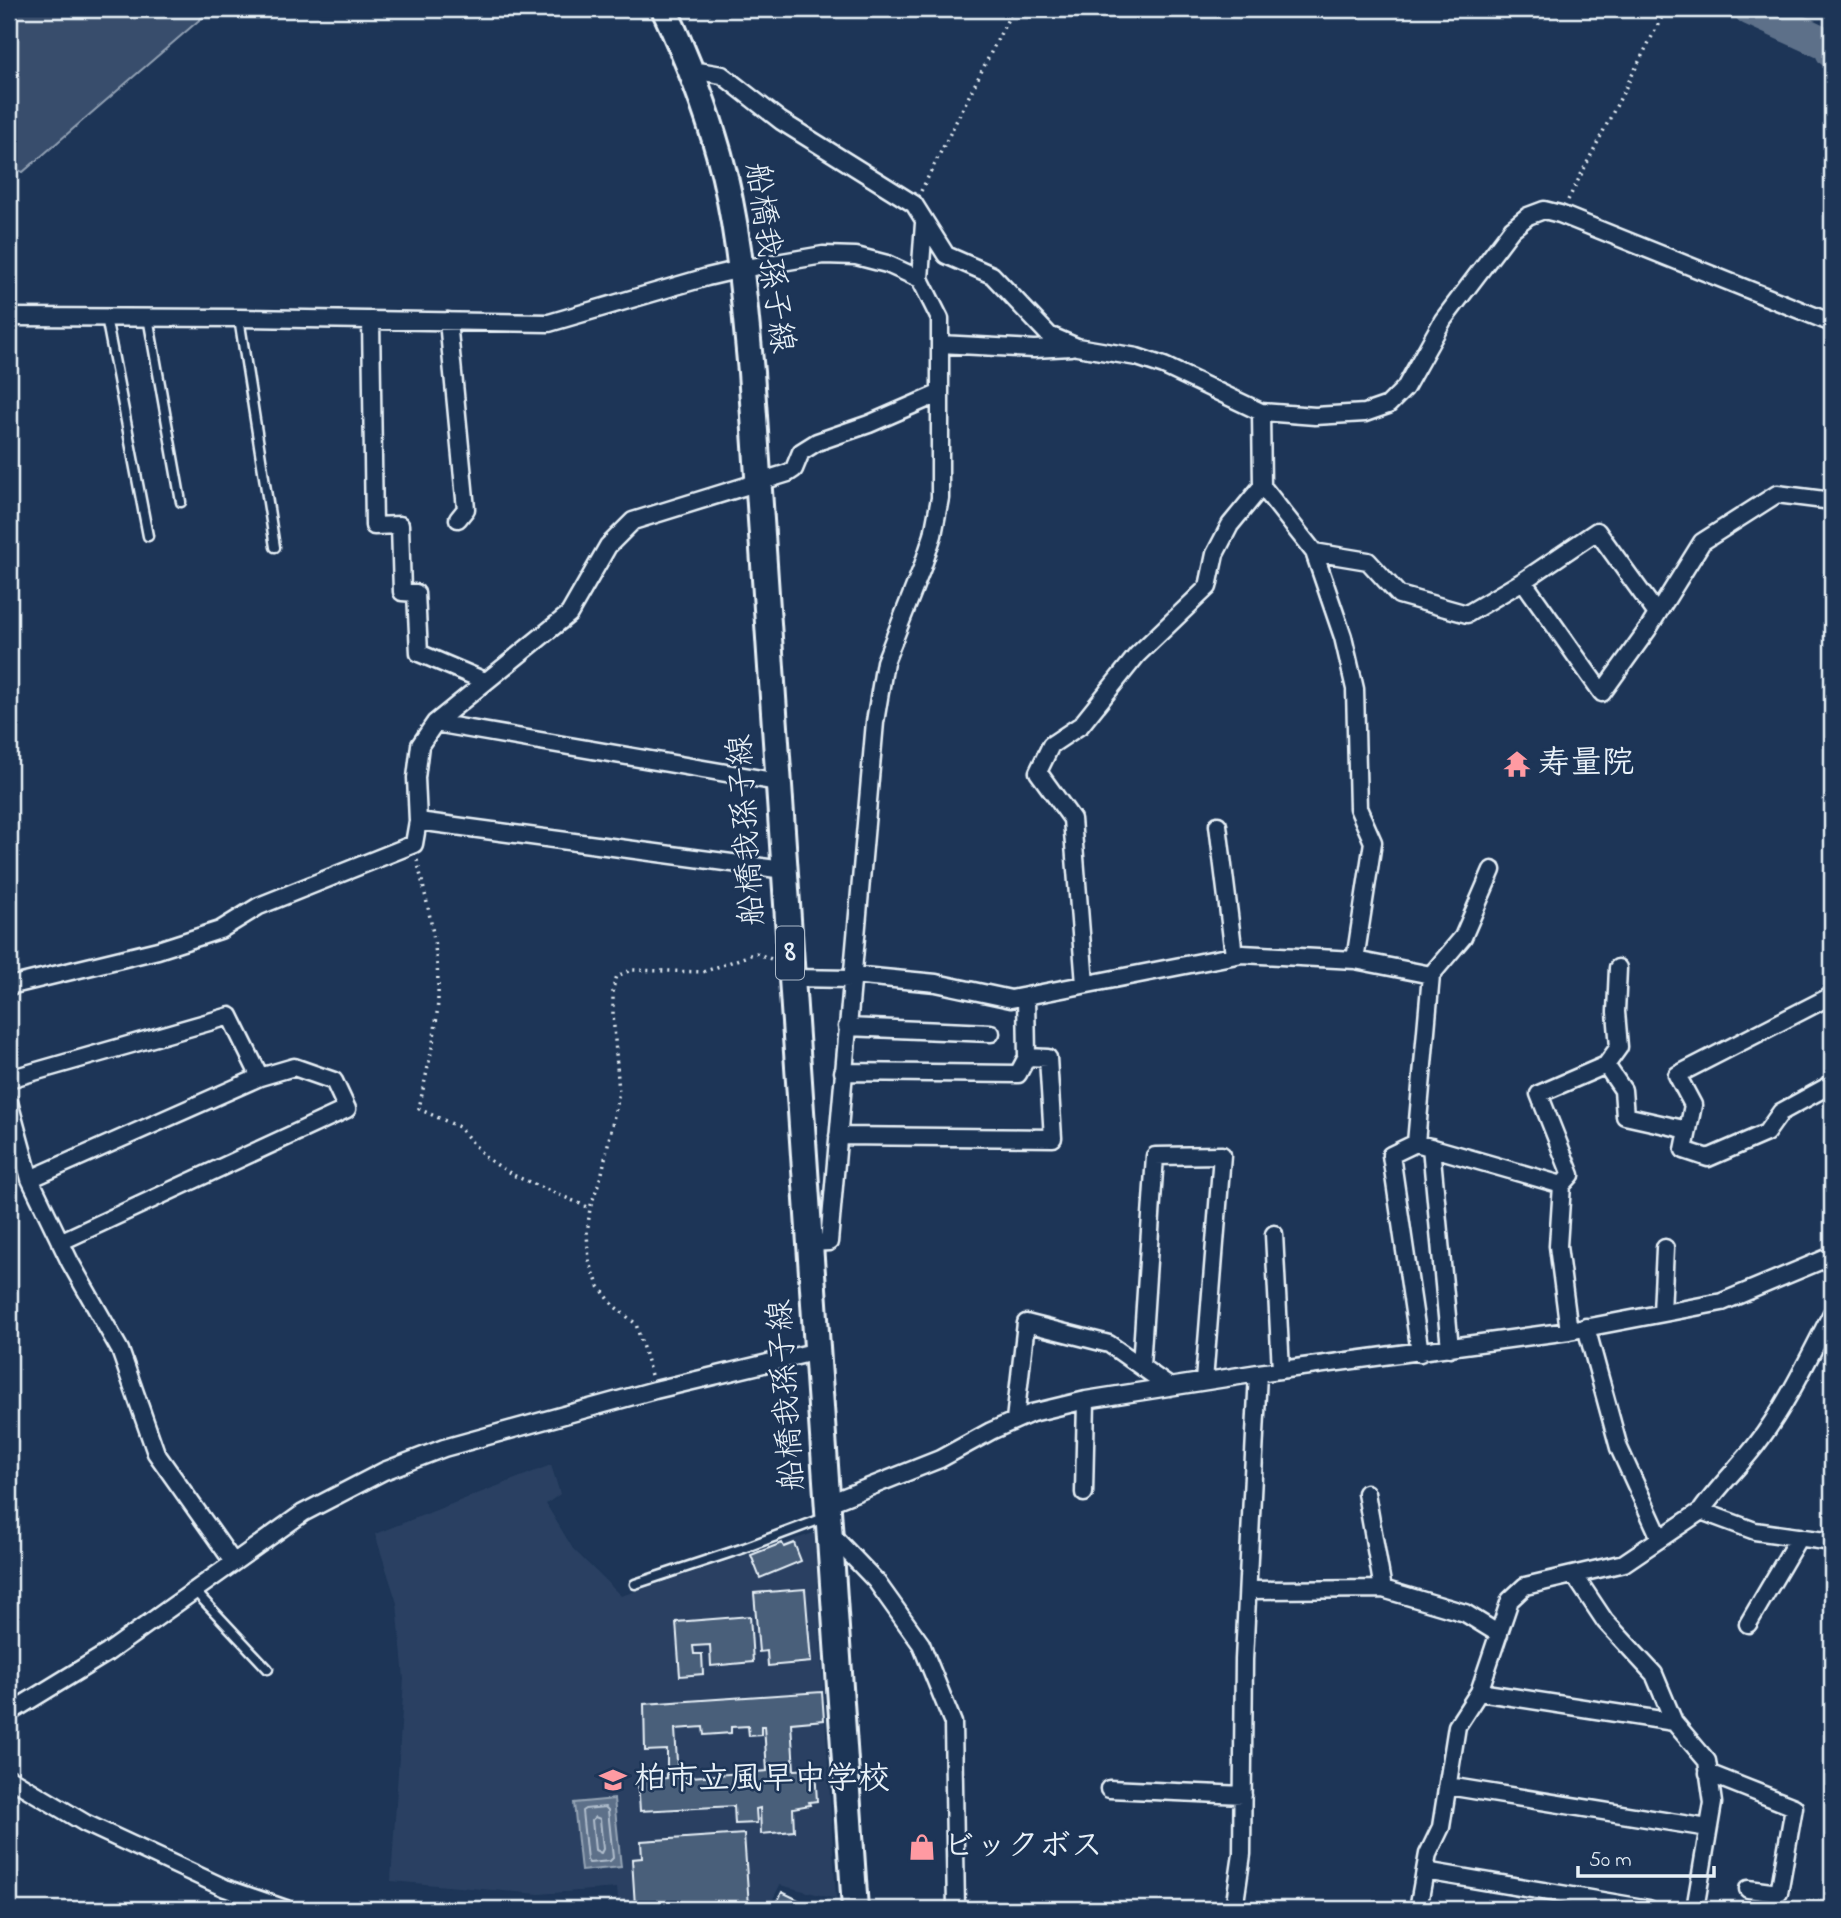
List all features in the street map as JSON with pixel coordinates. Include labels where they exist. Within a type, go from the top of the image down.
[{"type":"main road","name":"船橋我孫子線","points":[[664,9],[692,70],[720,156],[741,269],[830,1517],[855,1909]]},
{"type":"street","points":[[692,70],[722,75],[781,121],[914,204],[946,255],[992,275],[1049,335],[1077,347]]},
{"type":"street","points":[[940,344],[1034,349],[1077,347],[1137,357],[1164,366],[1261,412],[1315,416],[1365,413],[1388,404],[1405,388],[1443,320],[1512,229],[1528,216],[1544,210],[1560,214],[1832,323]]},
{"type":"street","points":[[810,1243],[829,1242],[875,722],[885,662],[926,557],[940,498],[940,319],[920,279],[924,223]]},
{"type":"street","points":[[9,317],[550,323],[657,290],[741,269],[823,256],[856,256],[887,264],[920,279]]},
{"type":"street","points":[[371,320],[374,526],[400,525],[402,592],[416,593],[419,653],[485,681]]},
{"type":"street","points":[[448,321],[466,509],[457,519]]},
{"type":"street","points":[[9,986],[158,950],[220,930],[259,905],[414,845],[418,821],[416,778],[419,745],[435,723],[569,614],[608,546],[633,521],[794,469],[801,452],[817,442],[869,424],[938,394]]},
{"type":"street","points":[[1261,412],[1262,486],[1314,551],[1343,637],[1355,689],[1358,808],[1373,842],[1355,960]]},
{"type":"street","points":[[1086,984],[1072,819],[1038,772],[1051,745],[1081,725],[1137,654],[1208,587],[1216,554],[1230,525],[1262,486]]},
{"type":"street","points":[[1523,580],[1602,694],[1702,542],[1777,494],[1832,500]]},
{"type":"street","points":[[1314,551],[1368,561],[1399,595],[1467,614],[1597,531],[1657,614]]},
{"type":"street","points":[[435,723],[778,782]]},
{"type":"street","points":[[418,821],[784,870]]},
{"type":"street","points":[[1217,825],[1234,955]]},
{"type":"street","points":[[1450,1348],[1423,1145],[1432,975],[1463,937],[1492,870]]},
{"type":"street","points":[[792,972],[936,983],[1011,999],[1234,955],[1287,955],[1355,960],[1432,975]]},
{"type":"street","points":[[1569,1331],[1558,1246],[1562,1185],[1571,1175],[1539,1094],[1606,1065],[1619,1047],[1616,1012],[1618,968]]},
{"type":"street","points":[[843,1072],[1018,1074],[1027,1058],[1026,996]]},
{"type":"street","points":[[1832,1003],[1829,997],[1677,1075],[1692,1105],[1685,1150],[1708,1157],[1766,1133],[1781,1112],[1832,1084]]},
{"type":"street","points":[[9,1079],[230,1016],[260,1077]]},
{"type":"street","points":[[847,1027],[991,1032]]},
{"type":"street","points":[[838,1136],[1054,1138],[1048,1058],[1027,1058]]},
{"type":"street","points":[[1606,1065],[1623,1090],[1625,1116],[1688,1130]]},
{"type":"street","points":[[30,1179],[260,1077],[294,1067],[334,1081],[346,1109],[60,1242]]},
{"type":"street","points":[[9,1102],[30,1179],[60,1242],[120,1350],[156,1453],[233,1562]]},
{"type":"street","points":[[1420,1353],[1391,1155],[1423,1145],[1562,1185]]},
{"type":"street","points":[[1141,1366],[1155,1156],[1222,1155],[1205,1381]]},
{"type":"street","points":[[1275,1234],[1281,1370]]},
{"type":"street","points":[[1662,1313],[1665,1248]]},
{"type":"street","points":[[956,1909],[953,1723],[921,1644],[830,1517],[1032,1413],[1086,1400],[1205,1381],[1569,1331],[1722,1302],[1832,1256]]},
{"type":"street","points":[[1418,1909],[1428,1854],[1441,1827],[1457,1726],[1479,1692],[1510,1600],[1525,1586],[1624,1563],[1701,1511],[1757,1444],[1790,1393],[1832,1313]]},
{"type":"street","points":[[1015,1420],[1026,1323],[1109,1344],[1170,1387]]},
{"type":"street","points":[[1586,1327],[1619,1448],[1660,1538]]},
{"type":"street","points":[[9,1713],[107,1653],[303,1513],[384,1471],[444,1448],[655,1390],[818,1351]]},
{"type":"street","points":[[1234,1909],[1242,1854],[1244,1660],[1258,1373]]},
{"type":"street","points":[[1084,1493],[1086,1400]]},
{"type":"street","points":[[1366,1493],[1383,1589]]},
{"type":"street","points":[[1701,1511],[1755,1531],[1832,1542]]},
{"type":"street","points":[[1748,1624],[1798,1536]]},
{"type":"street","points":[[1575,1576],[1605,1621],[1654,1674],[1674,1722],[1707,1761],[1713,1804],[1695,1909]]},
{"type":"street","points":[[1248,1590],[1383,1589],[1465,1613],[1499,1634]]},
{"type":"street","points":[[1479,1692],[1674,1722]]},
{"type":"street","points":[[1708,1773],[1794,1807],[1779,1893],[1748,1889]]},
{"type":"street","points":[[9,1778],[96,1828],[225,1888],[286,1909]]},
{"type":"street","points":[[1448,1786],[1708,1828]]},
{"type":"street","points":[[1109,1789],[1243,1796]]},
{"type":"street","points":[[1424,1871],[1649,1909]]},
{"type":"lane","points":[[106,317],[148,536]]},
{"type":"lane","points":[[148,317],[181,502]]},
{"type":"lane","points":[[239,318],[275,547]]},
{"type":"lane","points":[[635,1584],[830,1517]]},
{"type":"lane","points":[[194,1590],[268,1669]]},
{"type":"path","points":[[914,204],[1013,9]]},
{"type":"path","points":[[1560,214],[1666,9]]},
{"type":"path","points":[[414,845],[433,927],[438,990],[431,1052],[419,1109],[459,1127],[486,1158],[513,1175],[590,1209]]},
{"type":"path","points":[[655,1390],[636,1324],[614,1306],[598,1285],[589,1260],[587,1234],[590,1209],[602,1173],[619,1092],[613,988],[617,976],[631,970],[703,972],[755,953],[792,972]]},
{"type":"shaded area","points":[[9,9],[212,9],[23,172],[9,167]]},
{"type":"shaded area","name":"柏市立風早中学校","points":[[551,1465],[560,1494],[546,1504],[573,1549],[621,1596],[814,1533],[836,1899],[780,1885],[768,1909],[619,1909],[617,1888],[539,1894],[391,1881],[404,1679],[397,1603],[375,1534]]},
{"type":"water","points":[[614,1799],[621,1867],[581,1871],[574,1803]]},
{"type":"building","points":[[782,1543],[784,1547],[794,1543],[801,1561],[760,1578],[751,1555]]},
{"type":"building","points":[[805,1589],[811,1662],[768,1666],[767,1651],[759,1652],[754,1593]]},
{"type":"building","points":[[750,1616],[753,1662],[711,1666],[710,1645],[693,1646],[694,1654],[702,1654],[703,1674],[680,1676],[676,1622]]},
{"type":"building","points":[[822,1692],[824,1720],[791,1723],[794,1770],[815,1769],[817,1801],[793,1808],[794,1831],[761,1834],[760,1808],[756,1809],[757,1823],[735,1824],[734,1806],[640,1811],[638,1780],[667,1778],[667,1750],[645,1751],[644,1704]],"holes":[[[748,1726],[749,1736],[761,1735],[761,1726],[764,1726],[767,1771],[678,1778],[675,1729],[703,1727],[704,1735],[731,1733],[731,1727]]]},
{"type":"building","points":[[744,1834],[749,1906],[720,1909],[629,1909],[635,1906],[632,1859],[642,1858],[641,1841]]},
{"type":"building","points":[[782,1892],[811,1906],[810,1909],[774,1909]]},
{"type":"waterway","points":[[1750,9],[1829,45],[1832,52]]},
{"type":"place","name":"寿量院","points":[[1517,764]]},
{"type":"place","name":"柏市立風早中学校","points":[[613,1780]]},
{"type":"place","name":"ビックボス","points":[[922,1847]]}]
